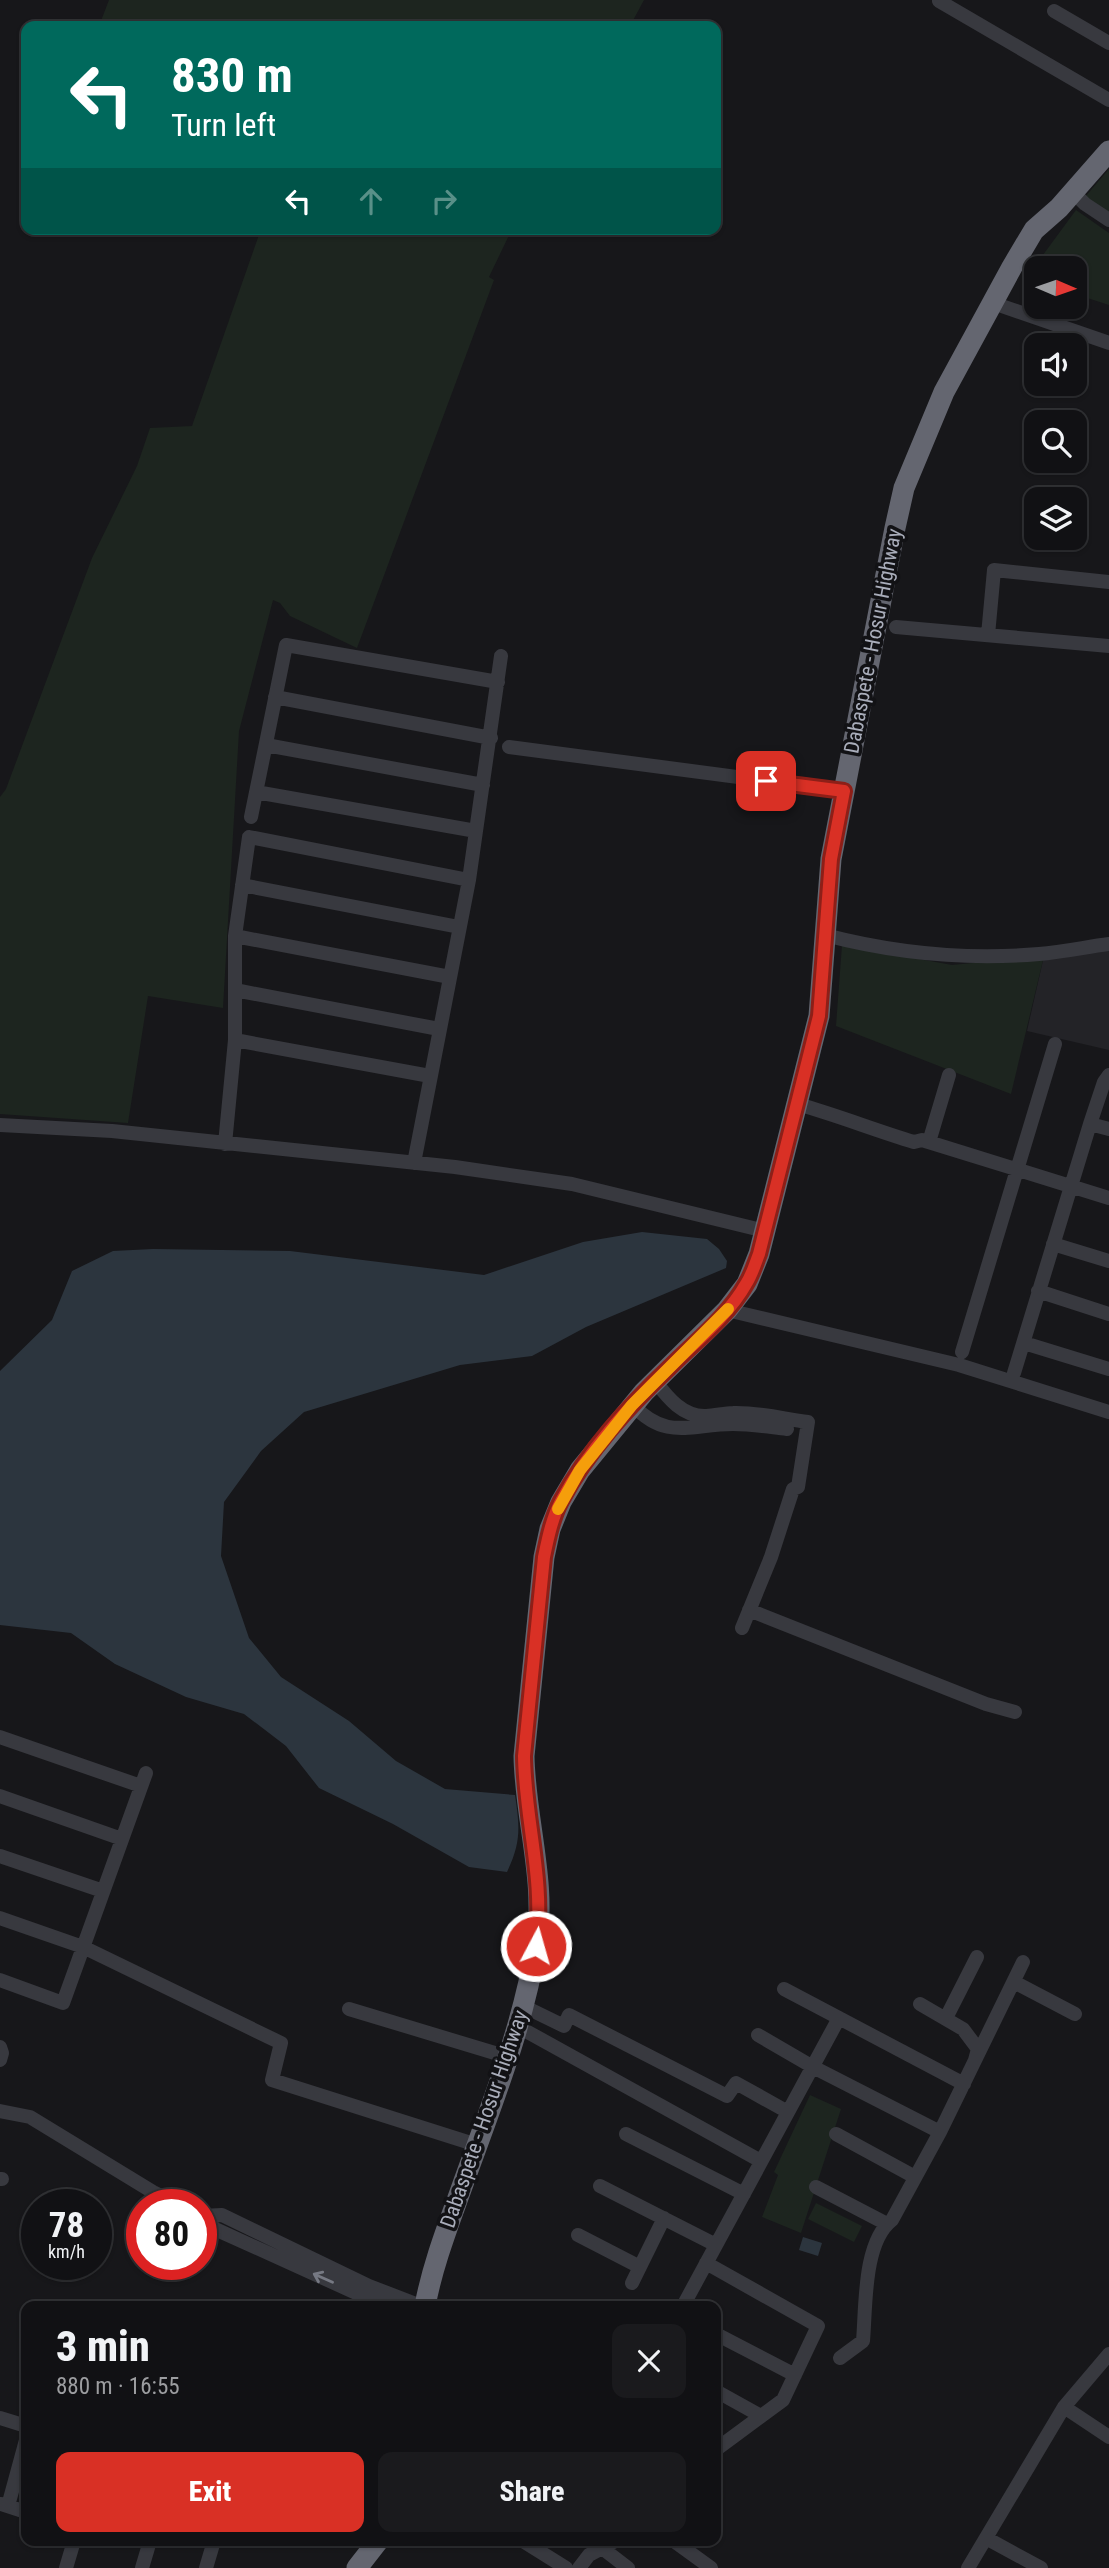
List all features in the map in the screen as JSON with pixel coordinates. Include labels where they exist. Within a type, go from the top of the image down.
[{"type":"highway","name":"Dabaspete - Hosur Highway","points":[[425,2301],[508,2057],[520,2016],[540,1914],[539,1886],[524,1779],[524,1756],[544,1557],[550,1529],[561,1502],[580,1470],[632,1405],[727,1310],[747,1284],[759,1254],[819,1016],[831,859],[904,488],[944,392],[1034,230],[1073,192],[1109,151]]},
{"type":"highway","points":[[357,2568],[375,2546]]},
{"type":"street","points":[[939,1],[1109,100]]},
{"type":"street","points":[[1054,11],[1109,43]]},
{"type":"street","points":[[1073,192],[1085,204],[1109,220]]},
{"type":"street","points":[[993,303],[1109,343]]},
{"type":"street","points":[[988,635],[993,570],[1109,582]]},
{"type":"street","points":[[896,626],[1109,646]]},
{"type":"street","points":[[251,817],[286,645],[498,682]]},
{"type":"street","points":[[414,1163],[469,880],[501,656]]},
{"type":"street","points":[[275,697],[491,738]]},
{"type":"street","points":[[266,745],[484,785]]},
{"type":"street","points":[[509,747],[844,791]]},
{"type":"street","points":[[256,792],[476,831]]},
{"type":"street","points":[[225,1144],[235,1041],[234,936],[249,837],[469,880]]},
{"type":"street","points":[[242,885],[459,927]]},
{"type":"street","points":[[825,935],[850,942],[935,954],[1041,954],[1109,944]]},
{"type":"street","points":[[234,936],[450,977]]},
{"type":"street","points":[[235,990],[439,1029]]},
{"type":"street","points":[[235,1041],[430,1076]]},
{"type":"street","points":[[962,1352],[1055,1044]]},
{"type":"street","points":[[925,1141],[949,1075]]},
{"type":"street","points":[[1014,1373],[1090,1124],[1104,1082],[1109,1075]]},
{"type":"street","points":[[797,1104],[851,1119],[864,1127],[889,1135],[914,1142],[925,1141],[1109,1198]]},
{"type":"street","points":[[1090,1124],[1109,1129]]},
{"type":"street","points":[[0,1125],[112,1131],[414,1163],[572,1184],[765,1231]]},
{"type":"street","points":[[1053,1244],[1109,1261]]},
{"type":"street","points":[[1038,1292],[1109,1314]]},
{"type":"street","points":[[727,1310],[959,1365],[1109,1412]]},
{"type":"street","points":[[1024,1343],[1109,1369]]},
{"type":"street","points":[[656,1381],[667,1398],[683,1410],[694,1414],[705,1416],[734,1413],[808,1422],[798,1487],[793,1489],[771,1557],[742,1628]]},
{"type":"street","points":[[632,1405],[646,1419],[662,1427],[694,1429],[734,1424],[799,1430],[788,1486],[793,1489]]},
{"type":"street","points":[[749,1610],[986,1704],[1015,1712]]},
{"type":"street","points":[[0,1737],[144,1780],[63,2003],[0,1980]]},
{"type":"street","points":[[0,1796],[122,1839]]},
{"type":"street","points":[[0,1856],[103,1891]]},
{"type":"street","points":[[0,1918],[83,1947],[281,2043],[272,2080],[477,2145]]},
{"type":"street","points":[[946,2018],[977,1957]]},
{"type":"street","points":[[840,2358],[863,2342],[872,2250],[892,2220],[940,2132],[1023,1962]]},
{"type":"street","points":[[1014,1982],[1075,2014]]},
{"type":"street","points":[[784,1989],[964,2084]]},
{"type":"street","points":[[920,2004],[963,2029],[978,2049],[974,2064]]},
{"type":"street","points":[[349,2010],[508,2057]]},
{"type":"street","points":[[520,2016],[564,2026],[569,2015],[727,2096],[736,2083],[788,2112]]},
{"type":"street","points":[[520,2016],[761,2161]]},
{"type":"street","points":[[686,2301],[839,2018]]},
{"type":"street","points":[[758,2035],[813,2067],[940,2132]]},
{"type":"street","points":[[0,2047],[0,2060]]},
{"type":"street","points":[[0,2111],[30,2117],[148,2189]]},
{"type":"street","points":[[626,2134],[744,2194]]},
{"type":"street","points":[[836,2134],[915,2176]]},
{"type":"street","points":[[600,2186],[716,2245]]},
{"type":"street","points":[[816,2188],[887,2224]]},
{"type":"street","points":[[217,2215],[222,2215],[369,2286],[410,2301]]},
{"type":"street","points":[[632,2283],[664,2218]]},
{"type":"street","points":[[217,2230],[374,2301]]},
{"type":"street","points":[[579,2235],[640,2267]]},
{"type":"street","points":[[706,2263],[818,2326],[783,2400],[721,2446]]},
{"type":"street","points":[[721,2337],[795,2375]]},
{"type":"street","points":[[968,2568],[1064,2407],[1109,2354]]},
{"type":"street","points":[[721,2394],[761,2416]]},
{"type":"street","points":[[1064,2407],[1109,2437]]},
{"type":"street","points":[[0,2418],[21,2424]]},
{"type":"street","points":[[21,2455],[4,2505],[21,2510]]},
{"type":"street","points":[[986,2538],[1041,2568]]},
{"type":"street","points":[[66,2568],[73,2546]]},
{"type":"street","points":[[142,2568],[149,2546]]},
{"type":"street","points":[[206,2568],[213,2546]]},
{"type":"street","points":[[531,2546],[566,2568]]},
{"type":"street","points":[[579,2568],[589,2555],[606,2546]]},
{"type":"street","points":[[681,2546],[711,2568]]},
{"type":"street","points":[[602,2548],[628,2568]]},
{"type":"shaded area","points":[[109,0],[644,0],[633,21],[101,21]]},
{"type":"shaded area","points":[[1109,169],[1109,217],[1085,197]]},
{"type":"shaded area","points":[[1076,210],[1109,233],[1109,305],[1087,298],[1087,256],[1042,256]]},
{"type":"shaded area","points":[[259,235],[509,235],[489,277],[494,280],[357,648],[290,616],[280,603],[273,600],[239,731],[223,1008],[148,996],[128,1123],[0,1114],[0,797],[6,789],[92,558],[137,466],[150,428],[192,426]]},
{"type":"shaded area","points":[[842,945],[952,965],[1044,956],[1011,1094],[836,1026]]},
{"type":"shaded area","points":[[1109,947],[1109,1050],[1027,1031],[1044,956]]},
{"type":"shaded area","points":[[642,1232],[707,1239],[719,1249],[727,1261],[726,1268],[586,1327],[532,1356],[460,1365],[304,1412],[261,1451],[224,1502],[221,1556],[249,1638],[281,1677],[349,1721],[396,1761],[445,1789],[515,1795],[518,1835],[507,1872],[469,1867],[393,1824],[319,1788],[286,1746],[244,1714],[186,1697],[115,1664],[71,1633],[0,1625],[0,1371],[52,1320],[72,1271],[113,1251],[153,1249],[290,1251],[484,1275],[583,1242]]},
{"type":"shaded area","points":[[810,2095],[841,2109],[801,2233],[762,2217],[778,2175],[774,2172]]},
{"type":"shaded area","points":[[816,2203],[862,2226],[854,2242],[808,2219]]},
{"type":"shaded area","points":[[803,2237],[822,2243],[818,2256],[799,2250]]},
{"type":"slow traffic","points":[[558,1509],[580,1470],[632,1405],[728,1309]]},
{"type":"route","points":[[536,1946],[540,1914],[539,1886],[524,1779],[524,1756],[544,1557],[550,1529],[561,1502],[580,1470],[605,1438],[644,1392],[727,1310],[747,1284],[759,1254],[819,1016],[831,859],[844,791],[766,781]]}]
